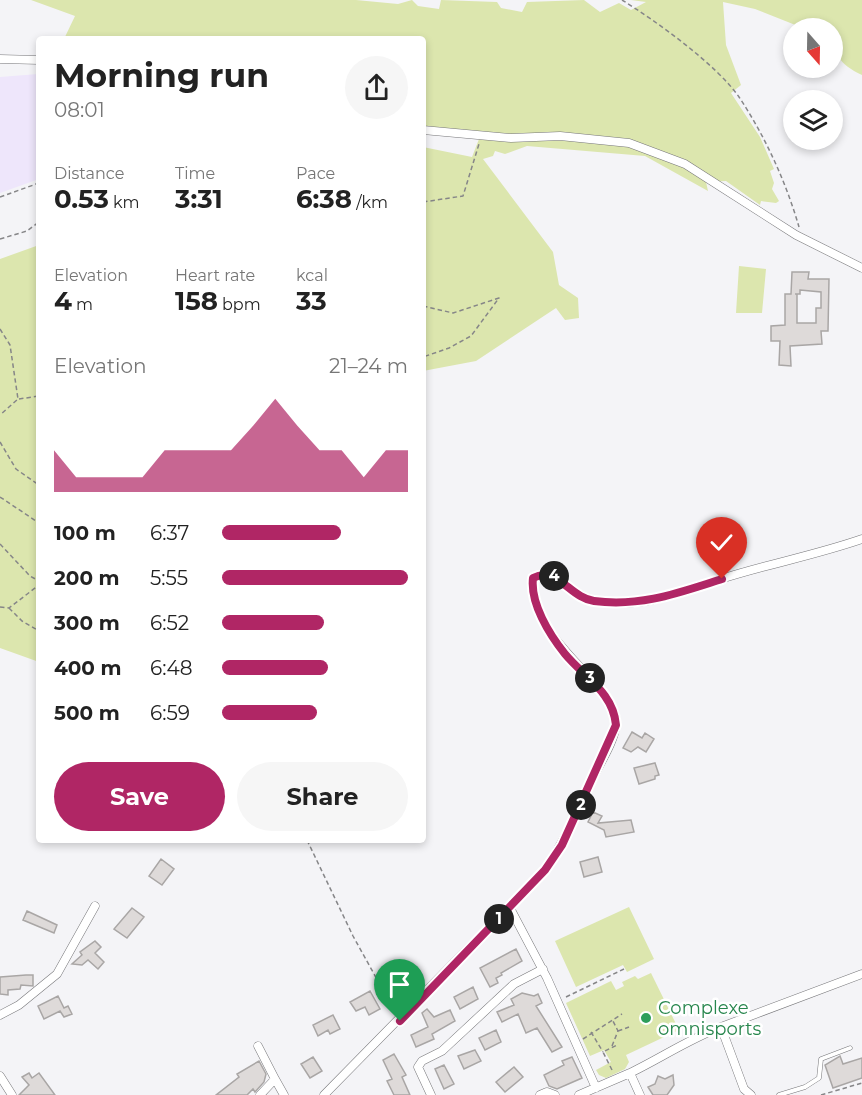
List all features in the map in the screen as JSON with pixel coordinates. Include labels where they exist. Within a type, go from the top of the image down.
[{"type":"street","points":[[0,59],[36,60]]},
{"type":"street","points":[[426,130],[481,136],[560,136],[629,143],[685,164],[802,238],[862,268]]},
{"type":"street","points":[[324,1095],[400,1021],[545,870],[562,845],[616,725],[615,712],[601,690],[565,654],[546,625],[532,589],[533,578],[543,573],[554,576],[570,590],[591,600],[627,603],[661,599],[862,539]]},
{"type":"street","points":[[0,1015],[19,1005],[57,974],[95,906]]},
{"type":"street","points":[[510,908],[543,969],[596,1088]]},
{"type":"street","points":[[431,1095],[418,1067],[422,1061],[442,1052],[514,984],[543,969]]},
{"type":"street","points":[[579,1095],[662,1058],[690,1039],[862,974]]},
{"type":"street","points":[[721,1027],[744,1089],[751,1095]]},
{"type":"street","points":[[258,1046],[284,1095]]},
{"type":"street","points":[[630,1073],[640,1095]]},
{"type":"street","points":[[0,1076],[12,1095]]},
{"type":"street","points":[[260,1095],[275,1079]]},
{"type":"street","points":[[540,1095],[547,1092],[555,1095]]},
{"type":"lane","points":[[779,1095],[814,1083],[819,1078],[821,1059],[850,1048]]},
{"type":"path","points":[[622,0],[698,56],[738,95],[767,145],[802,238]]},
{"type":"path","points":[[426,202],[463,196],[481,136]]},
{"type":"path","points":[[0,197],[36,184]]},
{"type":"path","points":[[0,238],[27,231],[36,224]]},
{"type":"path","points":[[426,307],[453,313],[499,298],[471,336],[449,348],[426,356]]},
{"type":"path","points":[[0,329],[10,345],[18,399]]},
{"type":"path","points":[[0,415],[18,399],[36,396]]},
{"type":"path","points":[[0,442],[16,469],[36,483]]},
{"type":"path","points":[[0,497],[36,521]]},
{"type":"path","points":[[0,544],[36,578]]},
{"type":"path","points":[[9,608],[36,587]]},
{"type":"path","points":[[0,607],[9,608],[22,621],[36,629]]},
{"type":"path","points":[[308,843],[353,936],[400,1021]]},
{"type":"path","points":[[557,1001],[624,969]]},
{"type":"path","points":[[576,1043],[622,1014]]},
{"type":"path","points":[[612,1047],[618,1031],[613,1021]]},
{"type":"path","points":[[618,1031],[629,1028]]},
{"type":"path","points":[[591,1032],[616,1079]]},
{"type":"path","points":[[603,1052],[617,1045]]},
{"type":"path","points":[[821,1095],[862,1083]]},
{"type":"shaded area","points":[[36,74],[36,180],[0,193],[0,77]]},
{"type":"green space","points":[[31,0],[356,0],[398,4],[412,0],[418,6],[439,9],[441,0],[497,2],[501,8],[522,12],[527,2],[584,0],[600,12],[619,3],[631,10],[646,2],[631,0],[862,0],[862,75],[843,62],[843,18],[783,18],[783,20],[755,9],[723,2],[726,45],[741,85],[731,93],[760,137],[774,169],[770,171],[774,183],[772,189],[779,201],[776,203],[761,201],[760,205],[726,181],[706,182],[708,191],[645,156],[527,146],[505,154],[495,151],[493,156],[483,159],[553,252],[559,285],[578,298],[579,318],[565,320],[556,308],[476,361],[426,370],[426,148],[472,157],[481,134],[426,127],[426,36],[65,36],[75,16]]},
{"type":"green space","points":[[36,246],[36,661],[0,648],[0,259]]},
{"type":"green space","points":[[739,266],[766,269],[762,313],[736,313]]},
{"type":"green space","points":[[629,907],[654,959],[627,972],[623,965],[576,987],[555,941]]},
{"type":"green space","name":"Complexe omnisports","points":[[651,973],[679,1030],[626,1055],[629,1062],[625,1069],[606,1078],[599,1075],[596,1070],[611,1062],[604,1050],[590,1056],[566,1003],[611,981],[616,990],[624,986],[622,982],[635,976],[638,979]]},
{"type":"building","points":[[792,272],[809,272],[808,279],[829,279],[828,331],[821,331],[822,344],[790,346],[791,366],[779,365],[780,341],[771,341],[771,326],[785,325],[785,294],[791,294]],"holes":[[[800,290],[821,292],[821,308],[816,308],[816,323],[797,323],[797,294],[800,294]]]},
{"type":"building","points":[[632,732],[642,738],[645,733],[654,739],[646,752],[638,747],[631,752],[623,748]]},
{"type":"building","points":[[655,763],[659,775],[655,776],[655,779],[639,784],[634,768]]},
{"type":"building","points":[[593,812],[602,816],[598,823],[631,820],[634,832],[606,837],[604,830],[588,822]]},
{"type":"building","points":[[598,857],[602,872],[584,877],[580,862]]},
{"type":"building","points":[[161,859],[174,869],[162,885],[149,876]]},
{"type":"building","points":[[132,908],[144,917],[127,938],[114,929]]},
{"type":"building","points":[[27,911],[57,925],[54,933],[23,920]]},
{"type":"building","points":[[95,941],[101,947],[95,953],[104,962],[98,969],[88,960],[82,965],[72,964],[82,955],[80,952]]},
{"type":"building","points":[[516,949],[522,961],[501,973],[502,975],[496,978],[498,983],[490,987],[480,968]]},
{"type":"building","points":[[33,975],[33,986],[21,985],[20,989],[8,990],[8,995],[0,994],[0,977]]},
{"type":"building","points":[[473,987],[478,999],[460,1009],[454,997]]},
{"type":"building","points":[[370,991],[380,1009],[369,1015],[365,1007],[356,1011],[350,1002]]},
{"type":"building","points":[[522,993],[534,996],[538,994],[542,1003],[536,1006],[562,1047],[552,1052],[537,1028],[526,1033],[518,1014],[502,1022],[497,1012],[514,1005],[511,999]]},
{"type":"building","points":[[58,996],[64,1008],[68,1006],[72,1014],[64,1017],[60,1011],[44,1019],[38,1006]]},
{"type":"building","points":[[427,1009],[434,1017],[450,1010],[455,1021],[432,1034],[434,1039],[416,1047],[411,1035],[428,1027],[422,1013]]},
{"type":"building","points":[[333,1015],[340,1029],[330,1034],[328,1030],[318,1036],[313,1025]]},
{"type":"building","points":[[496,1030],[501,1042],[485,1050],[479,1038]]},
{"type":"building","points":[[475,1050],[481,1061],[464,1069],[458,1056]]},
{"type":"building","points":[[394,1054],[406,1075],[402,1077],[410,1095],[394,1095],[387,1081],[392,1079],[383,1060]]},
{"type":"building","points":[[840,1056],[843,1064],[862,1058],[862,1078],[833,1088],[825,1065]]},
{"type":"building","points":[[313,1057],[322,1071],[310,1078],[301,1064]]},
{"type":"building","points":[[572,1057],[582,1078],[557,1089],[549,1086],[544,1075],[564,1065],[562,1061]]},
{"type":"building","points":[[259,1061],[266,1074],[264,1082],[255,1092],[253,1089],[247,1095],[216,1095],[239,1077],[237,1074]]},
{"type":"building","points":[[444,1065],[454,1084],[444,1089],[435,1069]]},
{"type":"building","points":[[514,1067],[523,1077],[505,1092],[496,1082]]},
{"type":"building","points":[[29,1073],[32,1078],[39,1073],[55,1095],[19,1095],[29,1085],[22,1077]]},
{"type":"building","points":[[673,1075],[674,1085],[667,1095],[653,1095],[648,1087],[655,1084],[658,1076],[665,1079]]},
{"type":"place","name":"Complexe omnisports","points":[[646,1018]]},
{"type":"route","points":[[400,1021],[545,870],[562,845],[616,725],[615,712],[601,690],[565,654],[546,625],[536,604],[532,589],[533,578],[543,573],[554,576],[570,590],[591,600],[627,603],[661,599],[722,579]]}]
